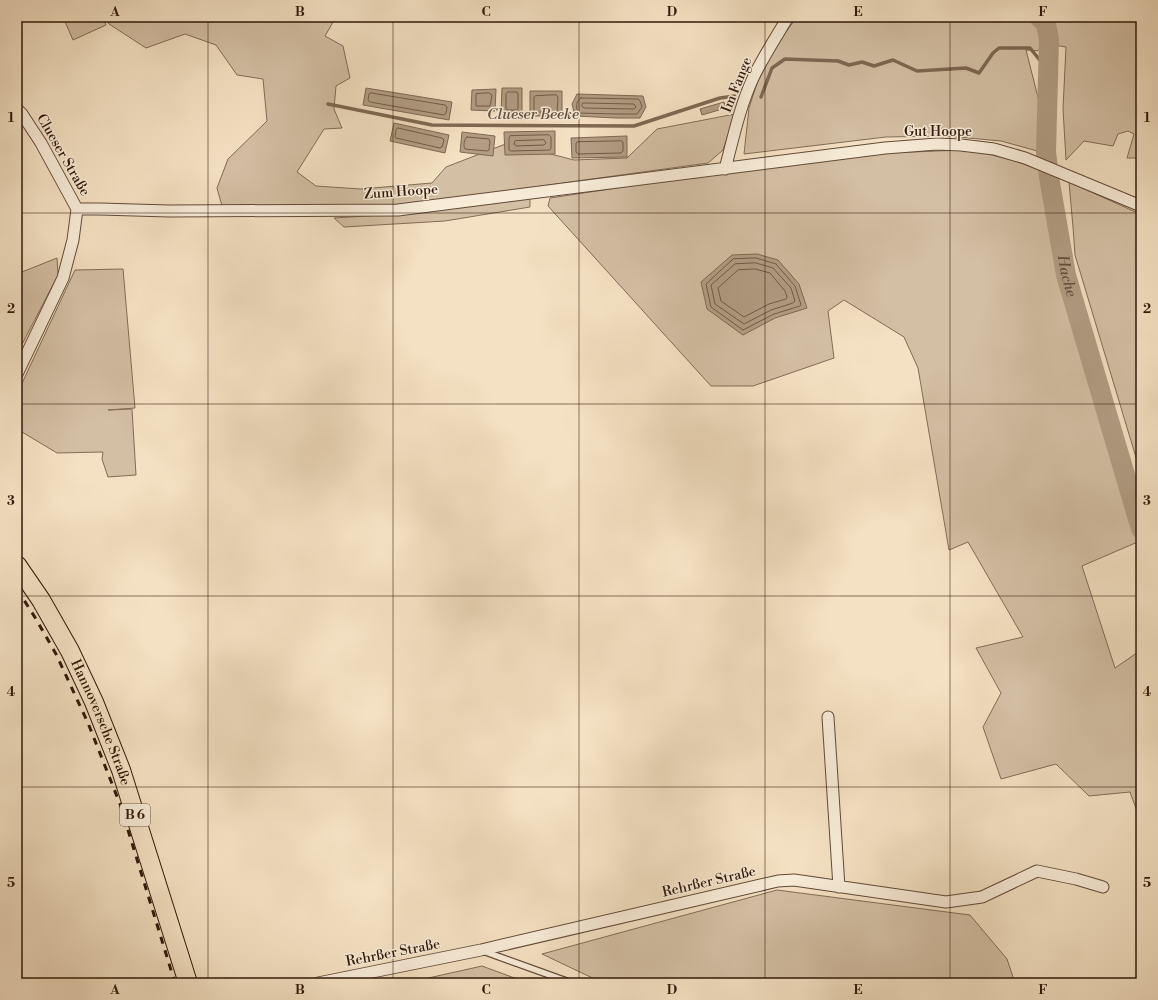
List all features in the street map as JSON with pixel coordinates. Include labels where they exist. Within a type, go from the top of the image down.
[{"type":"main road","name":"Hannoversche Straße","points":[[17,565],[44,606],[70,651],[94,702],[121,770],[188,983]]},
{"type":"street","name":"Im Fange","points":[[725,169],[743,107],[753,79],[771,44],[788,17]]},
{"type":"street","name":"Clueser Straße","points":[[17,109],[22,114],[41,143],[77,209],[73,240],[63,278],[17,374]]},
{"type":"street","name":"Gut Hoope","points":[[725,169],[885,148],[937,144],[961,145],[994,149],[1025,158],[1141,206]]},
{"type":"street","name":"Zum Hoope","points":[[77,209],[100,208],[170,211],[398,210],[725,169]]},
{"type":"street","points":[[828,717],[839,887]]},
{"type":"street","name":"Rehrßer Straße","points":[[318,983],[481,950],[778,881],[794,880],[946,902],[982,897],[1037,871],[1076,879],[1103,887]]},
{"type":"lane","points":[[481,950],[572,983]]},
{"type":"shaded area","points":[[63,17],[103,17],[106,25],[73,40]]},
{"type":"shaded area","points":[[106,17],[336,17],[325,36],[343,46],[350,78],[336,86],[334,109],[342,128],[324,129],[297,172],[316,186],[361,189],[432,183],[446,167],[508,143],[574,160],[627,158],[657,129],[735,114],[723,150],[708,163],[397,206],[222,206],[217,188],[228,159],[267,121],[263,79],[237,75],[216,45],[185,34],[146,48],[109,24]]},
{"type":"shaded area","points":[[797,17],[1026,17],[1038,28],[1042,51],[1026,50],[1043,117],[1041,152],[1001,141],[947,136],[886,137],[744,154],[749,108],[758,80],[774,48]]},
{"type":"shaded area","points":[[1046,17],[1141,17],[1141,158],[1127,158],[1134,134],[1128,131],[1118,134],[1113,146],[1084,141],[1066,160],[1063,109],[1066,47],[1054,45],[1051,22]]},
{"type":"shaded area","points":[[963,150],[984,153],[1016,161],[1039,170],[1047,192],[1064,293],[1069,304],[1140,541],[1082,566],[1115,668],[1141,650],[1141,822],[1130,792],[1089,796],[1056,764],[1001,779],[983,727],[1001,693],[976,648],[1023,637],[968,542],[949,550],[918,368],[904,337],[844,300],[828,311],[834,358],[753,386],[711,386],[548,206],[550,198],[724,172],[886,153]]},
{"type":"shaded area","points":[[1069,182],[1140,214],[1141,474],[1075,255]]},
{"type":"shaded area","points":[[530,198],[530,207],[445,221],[344,227],[334,218],[399,214]]},
{"type":"shaded area","points":[[57,258],[58,275],[17,354],[17,274]]},
{"type":"shaded area","points":[[123,269],[135,408],[108,410],[132,409],[136,475],[108,477],[102,459],[103,452],[57,453],[17,429],[17,394],[75,270]]},
{"type":"shaded area","points":[[777,890],[970,915],[1007,959],[1015,983],[682,983],[643,980],[639,983],[603,983],[542,954]]},
{"type":"shaded area","points":[[482,966],[528,983],[406,983]]},
{"type":"water","points":[[366,88],[452,102],[449,120],[363,105]]},
{"type":"water","points":[[502,88],[522,88],[522,114],[501,114]]},
{"type":"water","points":[[496,89],[495,111],[471,110],[472,90]]},
{"type":"water","points":[[530,91],[562,91],[562,116],[530,116]]},
{"type":"water","points":[[577,94],[643,96],[646,107],[640,118],[575,116],[572,104]]},
{"type":"water","points":[[724,102],[726,108],[702,115],[700,109]]},
{"type":"water","points":[[394,123],[449,135],[445,153],[390,141]]},
{"type":"water","points":[[555,131],[555,154],[505,155],[504,132]]},
{"type":"water","points":[[462,132],[495,136],[493,156],[460,152]]},
{"type":"water","points":[[627,136],[627,157],[572,158],[571,138]]},
{"type":"water","points":[[757,254],[778,260],[799,284],[807,308],[775,318],[743,335],[707,309],[701,282],[732,255]]},
{"type":"waterway","name":"Hache","points":[[1039,17],[1046,24],[1049,40],[1046,152],[1066,275],[1141,529]]},
{"type":"waterway","name":"Clueser Beeke","points":[[761,97],[772,68],[785,59],[838,61],[849,65],[862,62],[874,66],[893,60],[917,71],[966,68],[979,73],[993,53],[999,48],[1030,48],[1043,64],[1048,66]]},
{"type":"waterway","name":"Clueser Beeke","points":[[328,104],[432,125],[634,126],[720,98],[735,96]]},
{"type":"railway","points":[[17,589],[56,654],[88,723],[120,804],[175,983]]}]
